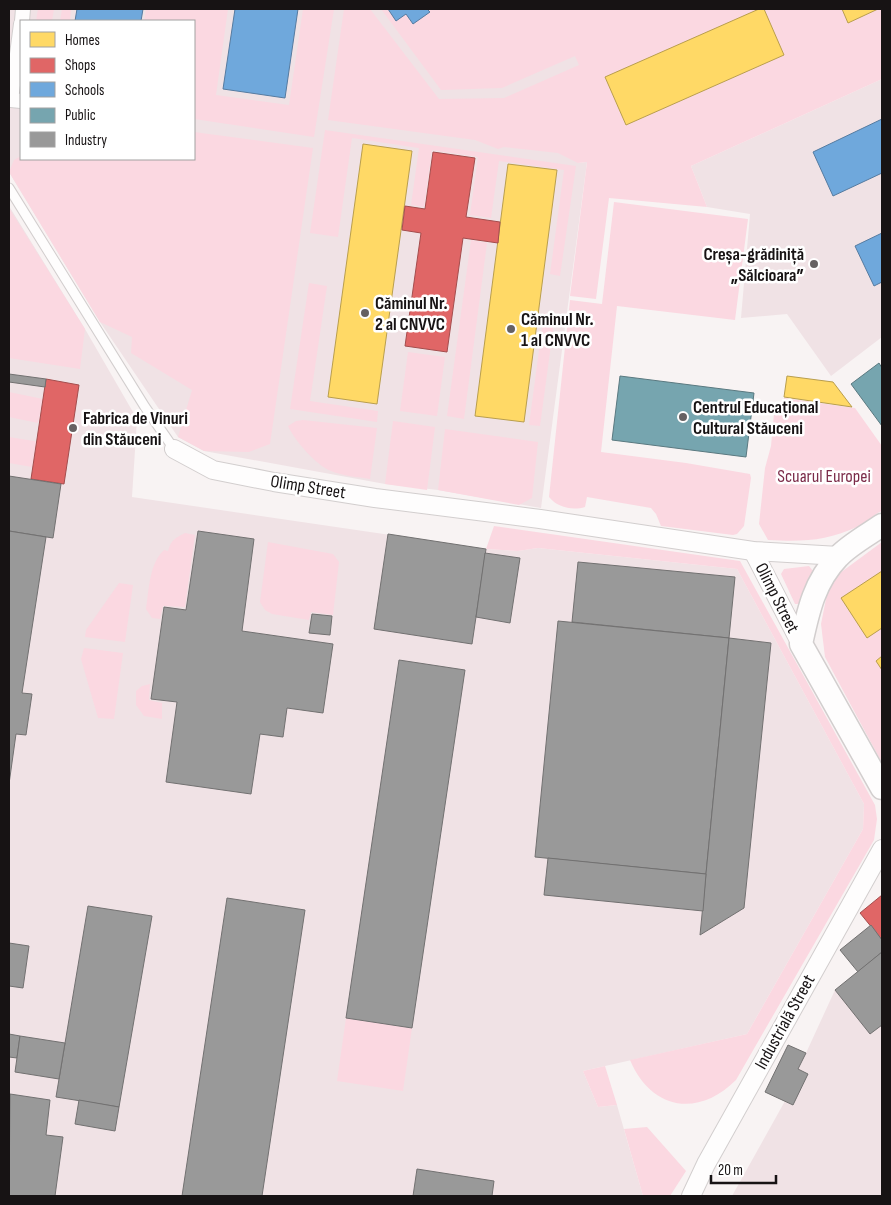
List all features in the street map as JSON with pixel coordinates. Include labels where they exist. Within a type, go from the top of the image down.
[{"type":"street","points":[[20,31],[11,100],[20,101]]},
{"type":"street","name":"Olimp Street","points":[[174,449],[213,470],[274,482],[753,551],[839,556]]},
{"type":"street","points":[[882,525],[839,556],[820,582],[809,607],[801,644],[882,788]]},
{"type":"street","name":"Olimp Street","points":[[753,551],[801,644]]},
{"type":"street","name":"Industrială Street","points":[[690,1196],[882,849]]},
{"type":"lane","name":"Olimp Street","points":[[9,188],[144,407],[174,449]]},
{"type":"shaded area","points":[[9,9],[555,9],[580,65],[578,163],[587,162],[541,508],[438,490],[385,484],[204,451],[178,437],[100,322],[9,172]]},
{"type":"shaded area","name":"Creșa-grădiniță „Sălcioara”","points":[[882,79],[882,337],[831,376],[787,314],[741,318],[750,214],[707,207],[691,166]]},
{"type":"shaded area","name":"Fabrica de Vinuri din Stăuceni","points":[[9,206],[85,329],[137,419],[132,497],[486,549],[518,551],[538,548],[737,569],[864,804],[863,829],[747,1034],[583,1071],[598,1107],[617,1105],[643,1196],[9,1196]]},
{"type":"shaded area","points":[[882,952],[882,1196],[732,1196],[785,1101],[765,1092],[788,1045],[806,1053],[835,990]]},
{"type":"green space","points":[[38,9],[54,9],[52,20],[36,20]]},
{"type":"green space","points":[[62,9],[71,9],[70,20],[60,20]]},
{"type":"green space","points":[[146,9],[228,9],[216,95],[289,105],[303,9],[334,9],[314,137],[195,119],[195,20],[144,20]]},
{"type":"green space","points":[[344,9],[370,9],[439,99],[504,98],[579,65],[575,56],[502,88],[441,90],[381,9],[882,9],[882,79],[691,166],[707,207],[609,198],[596,299],[570,296],[587,162],[578,163],[558,153],[504,147],[498,149],[475,140],[328,120]]},
{"type":"green space","points":[[325,130],[576,166],[560,276],[550,274],[564,170],[499,161],[491,218],[470,215],[478,157],[432,150],[424,207],[411,205],[419,148],[352,138],[338,237],[310,233]]},
{"type":"green space","points":[[195,132],[313,148],[270,444],[249,452],[204,451],[178,437],[192,390],[131,353],[132,337],[100,322],[9,172],[14,160],[20,157],[20,160],[195,160]]},
{"type":"green space","points":[[614,202],[748,219],[735,320],[617,306],[601,452],[686,463],[750,474],[744,526],[737,534],[661,526],[651,508],[587,497],[585,507],[570,508],[560,506],[549,497],[570,300],[602,304]]},
{"type":"green space","points":[[9,208],[85,329],[80,369],[9,358]]},
{"type":"green space","points":[[471,240],[487,243],[464,419],[447,416]]},
{"type":"green space","points":[[309,283],[327,286],[310,401],[378,411],[377,422],[290,409]]},
{"type":"green space","points":[[544,313],[555,315],[540,426],[529,425]]},
{"type":"green space","points":[[408,352],[445,357],[437,416],[400,411]]},
{"type":"green space","points":[[9,392],[43,399],[38,423],[9,417]]},
{"type":"green space","name":"Scuarul Europei","points":[[784,398],[855,408],[882,446],[882,511],[859,526],[825,538],[793,541],[768,540],[759,524],[765,468],[771,446],[774,414],[781,411]]},
{"type":"green space","points":[[303,420],[377,428],[370,479],[336,473],[319,464],[301,445],[288,426],[296,421]]},
{"type":"green space","points":[[393,421],[435,427],[427,490],[385,484]]},
{"type":"green space","points":[[445,429],[538,442],[532,498],[519,505],[438,490]]},
{"type":"green space","points":[[9,437],[40,442],[36,445],[32,467],[9,463]]},
{"type":"green space","points":[[494,526],[740,561],[875,805],[877,819],[874,840],[736,1080],[721,1092],[706,1100],[691,1104],[677,1103],[663,1098],[650,1090],[639,1077],[630,1060],[747,1034],[863,829],[864,804],[737,569],[538,548],[518,551],[486,549]]},
{"type":"green space","points":[[185,533],[195,535],[185,607],[163,606],[160,619],[152,618],[146,609],[150,578],[155,562],[164,550],[168,551],[174,540]]},
{"type":"green space","points":[[268,542],[333,554],[339,562],[333,615],[311,612],[309,620],[272,614],[265,610],[260,602]]},
{"type":"green space","points":[[882,542],[882,763],[825,657],[821,624],[828,589],[840,573]]},
{"type":"green space","points":[[809,566],[813,571],[800,604],[795,604],[781,574],[784,569]]},
{"type":"green space","points":[[119,583],[133,585],[125,642],[85,637],[86,630]]},
{"type":"green space","points":[[84,648],[123,653],[114,719],[98,718],[81,659]]},
{"type":"green space","points":[[150,684],[149,700],[162,703],[162,719],[144,716],[136,705],[136,691],[142,686]]},
{"type":"green space","points":[[346,1018],[412,1028],[403,1091],[337,1081]]},
{"type":"green space","points":[[605,1066],[617,1105],[598,1107],[583,1071]]},
{"type":"green space","points":[[647,1127],[686,1171],[670,1196],[643,1196],[624,1129]]},
{"type":"building: Homes","points":[[759,9],[764,9],[784,55],[626,125],[605,77]]},
{"type":"building: Homes","points":[[842,9],[878,9],[848,23]]},
{"type":"building: Homes","name":"Căminul Nr. 2 al CNVVC","points":[[363,144],[412,151],[377,404],[328,397]]},
{"type":"building: Homes","name":"Căminul Nr. 1 al CNVVC","points":[[508,164],[557,170],[524,422],[475,416]]},
{"type":"building: Homes","points":[[787,376],[833,382],[852,407],[784,397]]},
{"type":"building: Homes","points":[[882,571],[882,628],[867,638],[841,598]]},
{"type":"building: Homes","points":[[882,656],[882,670],[876,661]]},
{"type":"building: Shops","points":[[433,152],[475,158],[466,217],[500,222],[498,243],[463,238],[447,352],[405,346],[421,233],[402,230],[405,206],[425,209]]},
{"type":"building: Shops","points":[[46,379],[79,385],[64,484],[31,479]]},
{"type":"building: Shops","points":[[882,895],[882,940],[860,913]]},
{"type":"building: Schools","points":[[77,9],[143,9],[141,20],[75,20]]},
{"type":"building: Schools","points":[[235,9],[298,9],[285,98],[223,89]]},
{"type":"building: Schools","points":[[388,9],[427,9],[430,12],[413,24],[406,14],[396,21]]},
{"type":"building: Schools","points":[[882,119],[882,173],[833,196],[813,152]]},
{"type":"building: Schools","points":[[882,233],[882,282],[874,286],[855,246]]},
{"type":"building: Public","points":[[879,363],[882,368],[882,426],[851,384]]},
{"type":"building: Public","name":"Centrul Educațional Cultural Stăuceni","points":[[620,376],[754,393],[746,457],[612,440]]},
{"type":"building: Industry","points":[[9,374],[46,379],[45,387],[9,382]]},
{"type":"building: Industry","points":[[9,476],[61,484],[53,538],[9,531]]},
{"type":"building: Industry","points":[[9,531],[46,537],[22,693],[32,694],[26,735],[16,734],[9,784]]},
{"type":"building: Industry","points":[[198,531],[254,539],[242,631],[333,644],[323,713],[287,708],[283,737],[260,734],[251,794],[166,782],[177,702],[151,699],[164,607],[186,610]]},
{"type":"building: Industry","points":[[388,534],[486,549],[472,644],[374,629]]},
{"type":"building: Industry","points":[[485,553],[520,558],[510,623],[476,617]]},
{"type":"building: Industry","points":[[578,562],[735,577],[729,638],[572,622]]},
{"type":"building: Industry","points":[[312,614],[332,616],[330,635],[309,633]]},
{"type":"building: Industry","points":[[558,621],[729,638],[706,874],[535,857]]},
{"type":"building: Industry","points":[[729,638],[771,643],[744,908],[700,935]]},
{"type":"building: Industry","points":[[399,660],[465,670],[412,1028],[346,1018]]},
{"type":"building: Industry","points":[[548,858],[706,874],[703,911],[544,895]]},
{"type":"building: Industry","points":[[227,898],[305,910],[262,1196],[182,1196]]},
{"type":"building: Industry","points":[[88,906],[152,916],[119,1107],[56,1097]]},
{"type":"building: Industry","points":[[871,925],[882,940],[882,952],[858,972],[840,950]]},
{"type":"building: Industry","points":[[9,943],[29,946],[23,988],[9,986]]},
{"type":"building: Industry","points":[[882,952],[882,1025],[870,1034],[835,990]]},
{"type":"building: Industry","points":[[9,1034],[20,1036],[17,1058],[9,1057]]},
{"type":"building: Industry","points":[[20,1036],[65,1043],[59,1079],[15,1072]]},
{"type":"building: Industry","points":[[788,1045],[806,1053],[798,1069],[808,1074],[793,1105],[765,1092]]},
{"type":"building: Industry","points":[[10,1094],[50,1100],[46,1135],[63,1137],[55,1196],[9,1196]]},
{"type":"building: Industry","points":[[79,1100],[119,1107],[115,1131],[75,1124]]},
{"type":"building: Industry","points":[[417,1169],[494,1181],[492,1196],[413,1196]]},
{"type":"place","name":"Creșa-grădiniță „Sălcioara”","points":[[814,264]]},
{"type":"place","name":"Căminul Nr. 2 al CNVVC","points":[[365,313]]},
{"type":"place","name":"Căminul Nr. 1 al CNVVC","points":[[511,329]]},
{"type":"place","name":"Centrul Educațional Cultural Stăuceni","points":[[683,417]]},
{"type":"place","name":"Fabrica de Vinuri din Stăuceni","points":[[73,428]]}]
